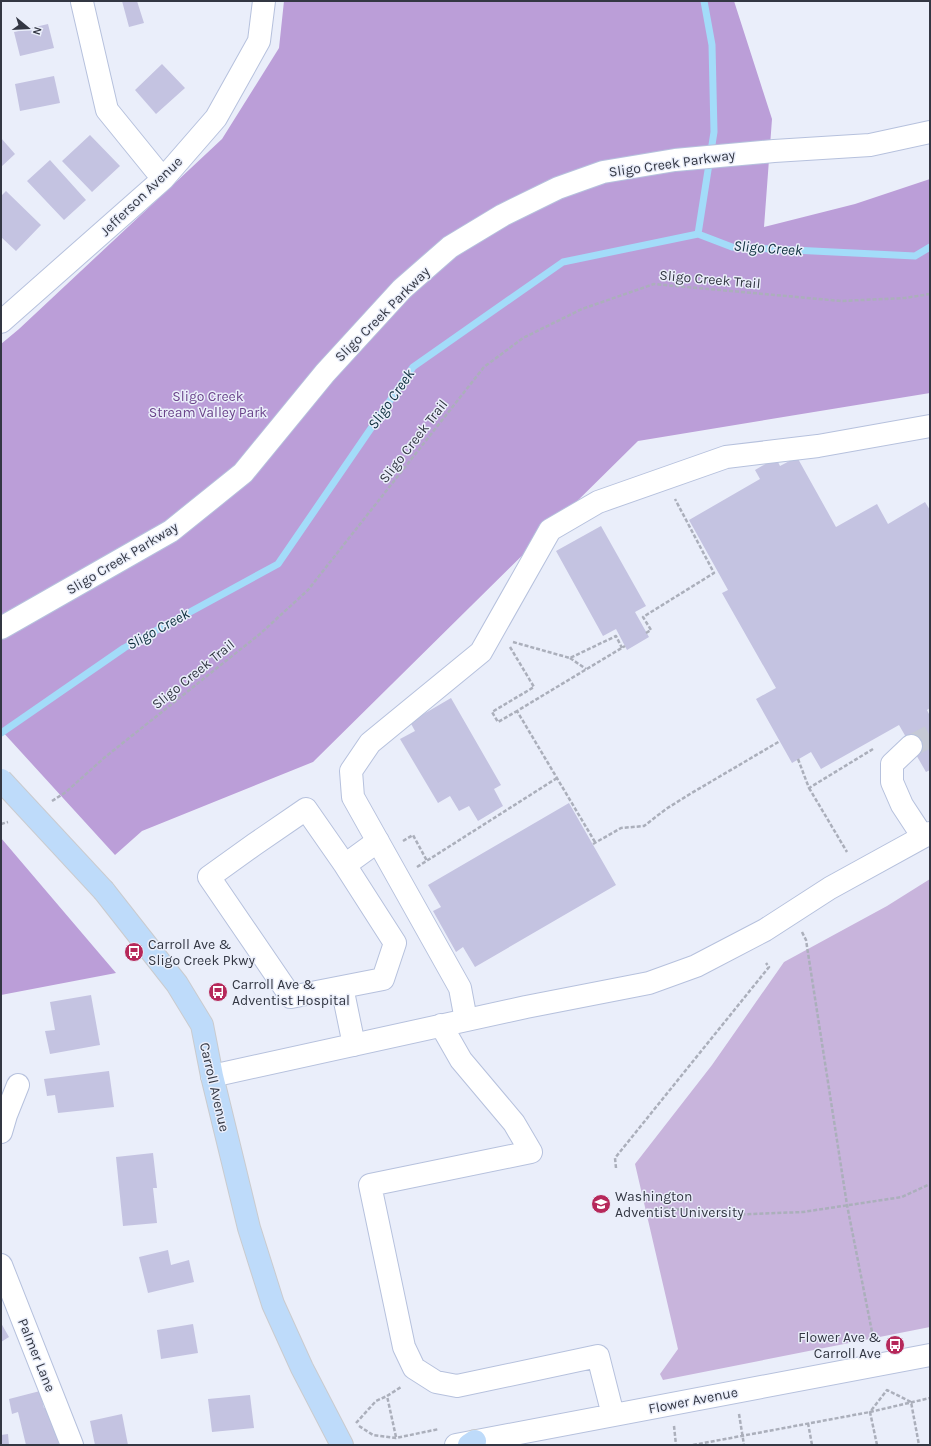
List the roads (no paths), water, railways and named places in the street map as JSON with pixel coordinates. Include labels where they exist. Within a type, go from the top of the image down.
[{"type":"main road","name":"Carroll Avenue","points":[[1,780],[104,891],[177,984],[202,1024],[212,1076],[249,1228],[274,1304],[302,1368],[342,1445]]},
{"type":"street","name":"Jefferson Avenue","points":[[1,322],[163,179],[216,118],[259,41],[264,1]]},
{"type":"street","points":[[82,2],[107,110],[163,179]]},
{"type":"street","name":"Sligo Creek Parkway","points":[[1,628],[171,531],[243,473],[330,367],[402,289],[450,248],[503,214],[558,188],[603,172],[675,160],[774,150],[870,145],[930,132]]},
{"type":"street","points":[[466,1020],[460,988],[353,797],[351,771],[370,743],[482,652],[500,632],[550,530],[598,502],[726,457],[818,446],[930,426]]},
{"type":"street","points":[[212,1076],[441,1025],[649,983],[696,966],[765,930],[830,888],[927,835],[902,805],[892,782],[892,764],[911,746]]},
{"type":"street","points":[[306,809],[345,865],[396,943],[383,979],[291,997],[208,877],[306,809]]},
{"type":"street","points":[[345,865],[378,841]]},
{"type":"street","points":[[342,987],[354,1045]]},
{"type":"street","points":[[441,1025],[461,1060],[514,1123],[531,1152],[370,1185],[404,1347],[414,1368],[436,1382],[456,1386],[598,1356],[612,1415]]},
{"type":"street","points":[[1,1132],[18,1085]]},
{"type":"street","name":"Palmer Lane","points":[[1,1265],[72,1445]]},
{"type":"street","name":"Flower Avenue","points":[[466,1444],[930,1355]]},
{"type":"waterway","points":[[698,234],[714,132],[712,45],[704,1]]},
{"type":"waterway","name":"Sligo Creek","points":[[1,733],[124,648],[278,564],[413,367],[563,262],[698,234],[732,247],[915,256],[930,247]]},
{"type":"tunnel","points":[[911,746],[930,736]]},
{"type":"place","name":"Carroll Ave & Sligo Creek Pkwy","points":[[134,952]]},
{"type":"place","name":"Carroll Ave & Adventist Hospital","points":[[218,992]]},
{"type":"place","name":"Washington Adventist University","points":[[601,1204]]},
{"type":"place","name":"Flower Ave & Carroll Ave","points":[[895,1345]]},
{"type":"park label","name":"Sligo Creek Stream Valley Park","points":[[208,404]]}]
